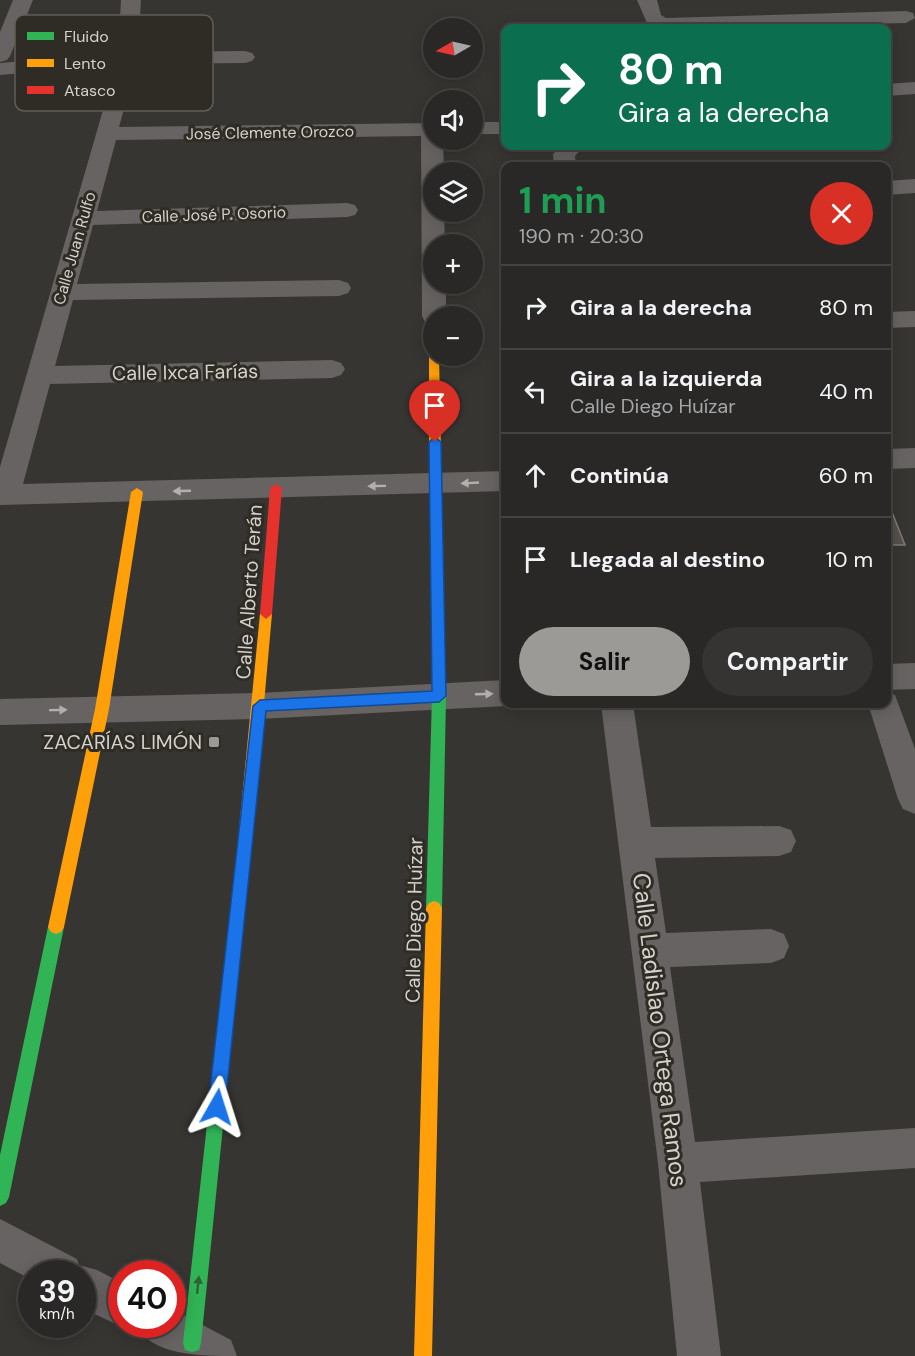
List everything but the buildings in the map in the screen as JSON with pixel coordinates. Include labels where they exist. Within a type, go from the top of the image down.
[{"type":"street","points":[[19,15],[24,0]]},
{"type":"street","name":"Calle Juan Rulfo","points":[[130,15],[131,0]]},
{"type":"street","points":[[647,0],[650,16],[655,22],[665,24],[902,8],[915,34]]},
{"type":"street","points":[[2,71],[15,29]]},
{"type":"street","points":[[213,57],[245,57]]},
{"type":"street","points":[[891,90],[915,88]]},
{"type":"street","name":"Calle Juan Rulfo","points":[[3,495],[113,111]]},
{"type":"street","points":[[483,129],[501,128]]},
{"type":"street","name":"José Clemente Orozco","points":[[106,134],[423,129]]},
{"type":"street","points":[[433,150],[434,306]]},
{"type":"street","points":[[891,188],[915,186]]},
{"type":"street","name":"Calle José P. Osorio","points":[[82,218],[347,210]]},
{"type":"street","points":[[61,292],[339,288]]},
{"type":"street","points":[[891,320],[915,319]]},
{"type":"street","name":"Calle Diego Huízar","points":[[423,1356],[439,696],[434,366]]},
{"type":"street","name":"Calle Ixca Farías","points":[[38,375],[332,369]]},
{"type":"street","points":[[891,459],[915,458]]},
{"type":"street","points":[[3,495],[435,485],[501,481]]},
{"type":"street","name":"Calle Alberto Terán","points":[[188,1341],[260,706],[276,488]]},
{"type":"street","points":[[0,1197],[102,710],[137,492]]},
{"type":"street","points":[[891,677],[915,676]]},
{"type":"street","points":[[0,712],[260,706],[501,693]]},
{"type":"street","name":"Calle Ladislao Ortega Ramos","points":[[618,708],[678,1163],[699,1356]]},
{"type":"street","points":[[885,708],[915,799]]},
{"type":"street","points":[[636,843],[779,841]]},
{"type":"street","points":[[650,951],[771,946]]},
{"type":"street","points":[[678,1163],[915,1148]]},
{"type":"street","points":[[0,1240],[36,1260]]},
{"type":"traffic: fast","points":[[434,908],[439,696],[435,448]]},
{"type":"traffic: fast","points":[[192,1343],[244,850]]},
{"type":"traffic: fast","points":[[0,1197],[56,927]]},
{"type":"traffic: slow","points":[[434,366],[435,448]]},
{"type":"traffic: slow","points":[[56,927],[102,709],[137,492]]},
{"type":"traffic: slow","points":[[244,850],[266,614]]},
{"type":"traffic: slow","points":[[423,1356],[434,908]]},
{"type":"traffic: jam","points":[[266,614],[276,488]]},
{"type":"place","name":"ZACARÍAS LIMÓN","points":[[214,742]]},
{"type":"route","points":[[217,1107],[260,706],[439,696],[435,442]]}]
